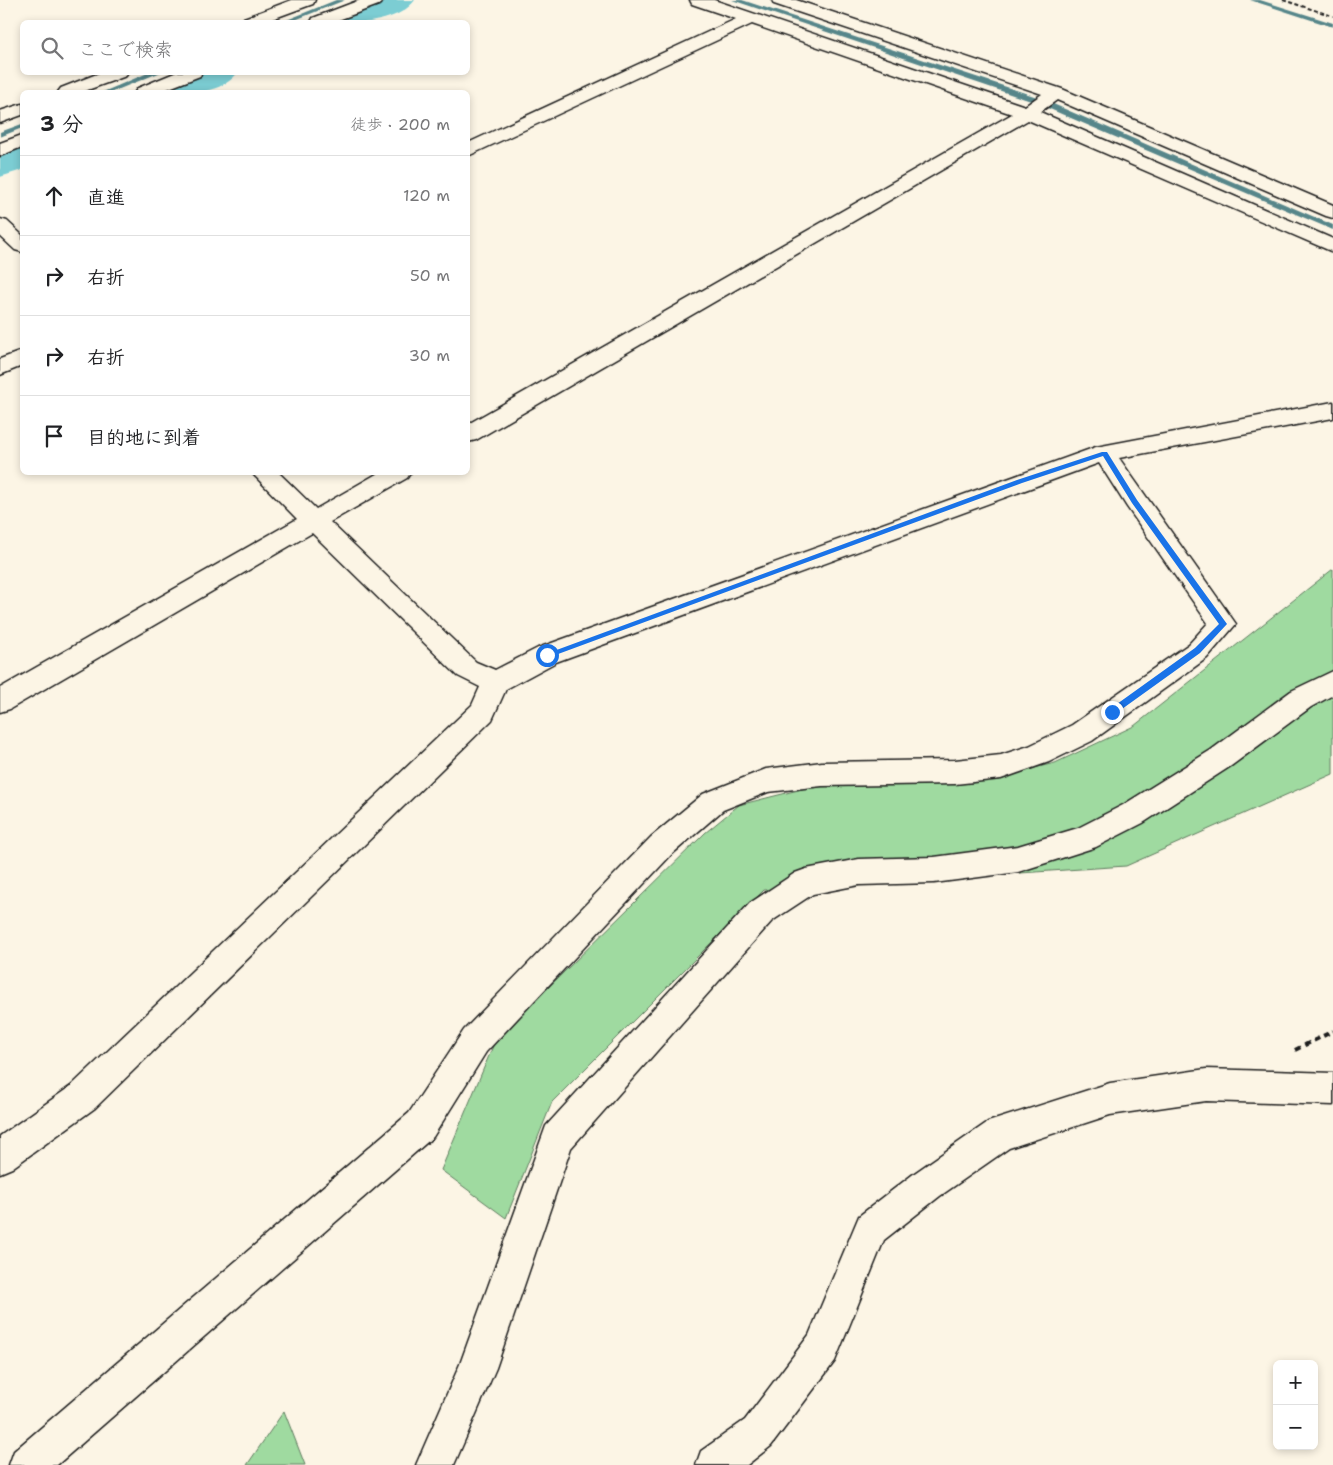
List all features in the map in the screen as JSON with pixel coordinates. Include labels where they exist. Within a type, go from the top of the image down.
[{"type":"street","points":[[255,20],[307,0]]},
{"type":"street","points":[[323,20],[374,0]]},
{"type":"street","points":[[698,0],[1027,113],[1333,246]]},
{"type":"street","points":[[780,0],[1056,93],[1333,212]]},
{"type":"street","points":[[470,149],[750,18]]},
{"type":"street","points":[[72,90],[112,75]]},
{"type":"street","points":[[149,90],[186,75]]},
{"type":"street","points":[[470,433],[1027,113],[1056,93]]},
{"type":"street","points":[[0,118],[20,110]]},
{"type":"street","points":[[0,150],[20,142]]},
{"type":"street","points":[[0,225],[20,244]]},
{"type":"street","points":[[0,368],[20,359]]},
{"type":"street","points":[[0,1156],[83,1097],[163,1022],[482,712],[496,682],[547,655],[1104,453],[1333,410]]},
{"type":"street","points":[[28,1465],[421,1125],[475,1041],[661,846],[713,802],[766,781],[822,774],[955,772],[1000,766],[1039,754],[1082,733],[1198,650],[1224,624],[1135,502],[1104,453]]},
{"type":"street","points":[[266,475],[467,669],[496,682]]},
{"type":"street","points":[[0,701],[394,475]]},
{"type":"street","points":[[435,1465],[477,1368],[558,1138],[761,912],[806,882],[859,872],[934,870],[1018,858],[1086,838],[1133,814],[1221,758],[1301,699],[1333,682]]},
{"type":"street","points":[[715,1465],[758,1433],[822,1348],[871,1228],[928,1184],[1000,1134],[1110,1099],[1206,1085],[1333,1089]]},
{"type":"path","points":[[1284,0],[1333,16]]},
{"type":"green space","points":[[1333,569],[1333,774],[1126,866],[764,890],[552,1102],[506,1218],[441,1170],[496,1039],[705,833],[739,805],[810,787],[972,783],[1055,763],[1134,726]]},
{"type":"green space","points":[[284,1411],[305,1465],[247,1465]]},
{"type":"waterway","points":[[290,20],[342,0]]},
{"type":"waterway","points":[[344,20],[394,0]]},
{"type":"waterway","points":[[735,0],[1034,99],[1333,228]]},
{"type":"waterway","points":[[1253,0],[1333,25]]},
{"type":"waterway","points":[[112,90],[150,75]]},
{"type":"waterway","points":[[172,90],[209,75]]},
{"type":"waterway","points":[[0,135],[20,127]]},
{"type":"waterway","points":[[0,163],[20,152]]},
{"type":"route","points":[[547,655],[1104,453],[1135,502],[1224,624],[1198,650],[1112,712]]}]
